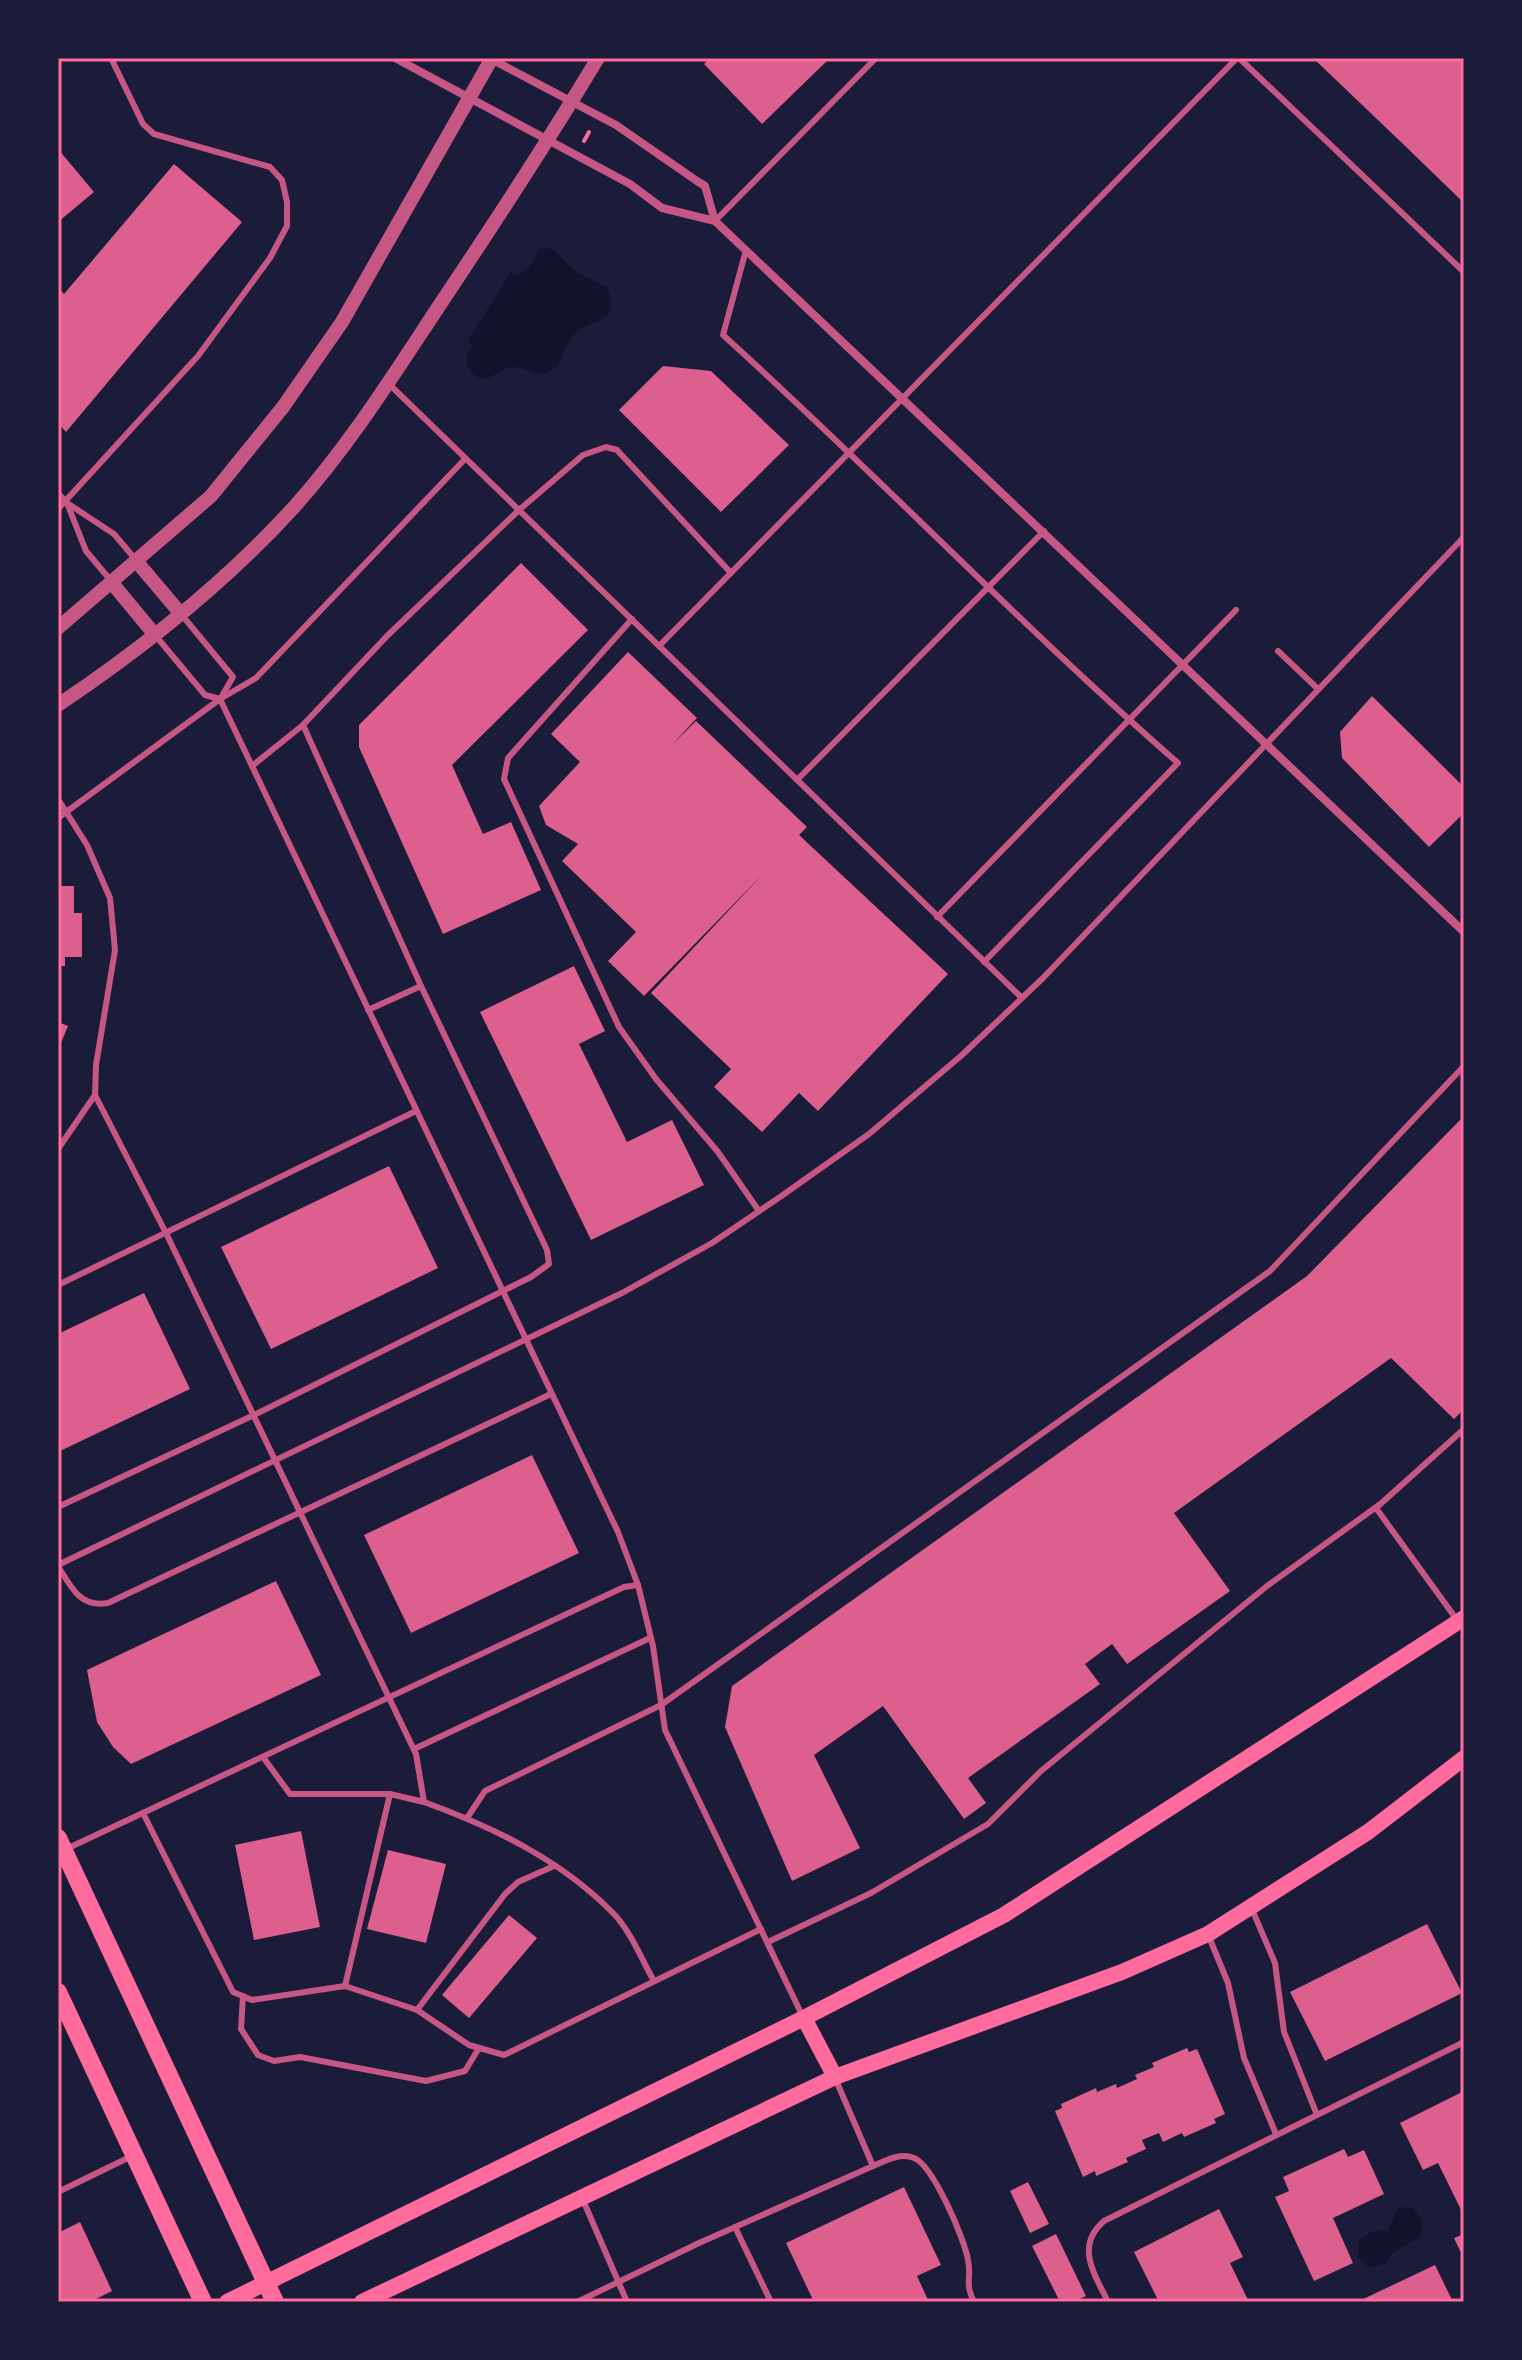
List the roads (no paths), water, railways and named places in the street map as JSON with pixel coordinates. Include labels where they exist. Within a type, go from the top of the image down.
[{"type":"main road","points":[[227,2302],[804,2018],[1004,1915],[1462,1623]]},
{"type":"main road","points":[[362,2302],[835,2077],[1122,1972],[1208,1934],[1368,1832],[1464,1758]]},
{"type":"main road","points":[[61,1844],[275,2302]]},
{"type":"main road","points":[[58,1992],[203,2302]]},
{"type":"main road","points":[[804,2018],[835,2077]]},
{"type":"street","points":[[395,58],[630,184],[662,208],[715,221],[1464,932]]},
{"type":"street","points":[[58,705],[181,614],[293,508],[389,384],[548,141],[598,58]]},
{"type":"street","points":[[58,628],[211,496],[283,407],[342,322],[491,59],[616,125],[705,186],[715,221]]},
{"type":"street","points":[[137,562],[181,614]]},
{"type":"street","points":[[112,583],[155,635]]},
{"type":"lane","points":[[58,509],[67,503],[198,356],[270,258],[287,226],[282,180],[270,167],[154,134],[143,124],[111,58]]},
{"type":"lane","points":[[715,221],[876,58]]},
{"type":"lane","points":[[659,646],[1238,58],[1464,272]]},
{"type":"lane","points":[[746,250],[723,335],[851,451],[987,588],[1178,763],[984,962]]},
{"type":"lane","points":[[389,384],[1022,998]]},
{"type":"lane","points":[[252,766],[303,725],[387,636],[519,510],[583,455],[606,447],[617,450],[731,573]]},
{"type":"lane","points":[[58,818],[220,699],[256,678],[465,459]]},
{"type":"lane","points":[[58,493],[67,503],[114,534],[137,562]]},
{"type":"lane","points":[[67,503],[86,551],[112,583]]},
{"type":"lane","points":[[797,780],[1044,531]]},
{"type":"lane","points":[[551,1394],[108,1603],[94,1605],[82,1600],[58,1566],[634,1287],[712,1243],[869,1134],[962,1055],[1022,998],[1464,537]]},
{"type":"lane","points":[[937,917],[1236,610]]},
{"type":"lane","points":[[181,614],[233,677],[220,699]]},
{"type":"lane","points":[[632,619],[508,758],[504,779],[619,1027],[656,1079],[718,1152],[759,1211]]},
{"type":"lane","points":[[155,635],[205,695],[220,699],[618,1532],[638,1585],[665,1730],[804,2018]]},
{"type":"lane","points":[[1278,651],[1318,689]]},
{"type":"lane","points":[[58,1507],[254,1415],[502,1292],[541,1272],[549,1259],[303,725]]},
{"type":"lane","points":[[58,799],[87,845],[110,898],[115,950],[96,1065],[95,1095],[167,1235],[277,1461],[387,1699],[414,1749],[424,1802]]},
{"type":"lane","points":[[368,1010],[421,986]]},
{"type":"lane","points":[[467,1818],[485,1791],[661,1705],[1270,1271],[1464,1066]]},
{"type":"lane","points":[[58,1149],[95,1095]]},
{"type":"lane","points":[[58,1285],[167,1235],[416,1111]]},
{"type":"lane","points":[[768,1942],[871,1893],[988,1824],[1041,1771],[1267,1586],[1379,1505],[1464,1429]]},
{"type":"lane","points":[[1379,1505],[1376,1508],[1462,1623]]},
{"type":"lane","points":[[61,1844],[143,1813],[624,1587],[638,1585]]},
{"type":"lane","points":[[414,1749],[650,1638]]},
{"type":"lane","points":[[263,1757],[290,1794],[390,1794],[424,1802],[489,1826],[554,1866],[615,1915],[654,1981]]},
{"type":"lane","points":[[345,1986],[390,1794]]},
{"type":"lane","points":[[143,1813],[233,1992],[252,2000],[345,1986],[417,2010],[469,2045],[504,2055],[761,1929]]},
{"type":"lane","points":[[417,2010],[505,1894],[518,1882],[554,1866]]},
{"type":"lane","points":[[1251,1907],[1275,1963],[1284,2032],[1317,2115]]},
{"type":"lane","points":[[1208,1934],[1228,1983],[1244,2058],[1276,2134]]},
{"type":"lane","points":[[243,1996],[241,2029],[258,2055],[274,2061],[300,2057],[426,2081],[465,2071],[479,2048]]},
{"type":"lane","points":[[1108,2302],[1087,2257],[1090,2239],[1101,2223],[1464,2042]]},
{"type":"lane","points":[[835,2077],[873,2166]]},
{"type":"lane","points":[[58,2192],[136,2154]]},
{"type":"lane","points":[[577,2302],[735,2227],[899,2156],[914,2158],[931,2171],[969,2261],[966,2285],[974,2302]]},
{"type":"lane","points":[[581,2197],[627,2302]]},
{"type":"lane","points":[[735,2227],[771,2302]]}]
